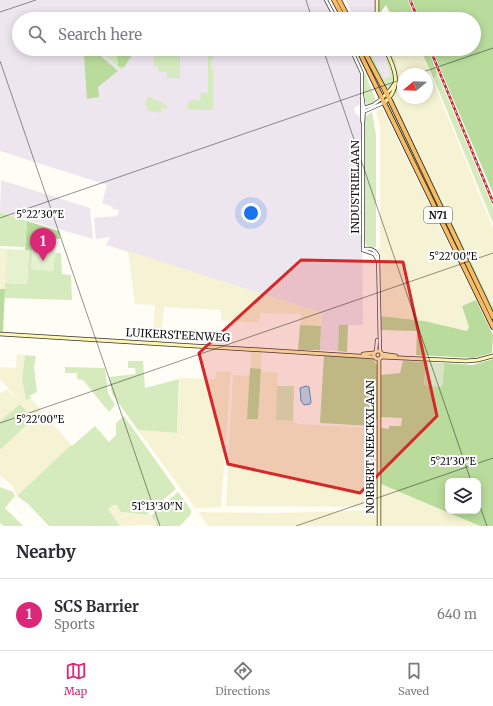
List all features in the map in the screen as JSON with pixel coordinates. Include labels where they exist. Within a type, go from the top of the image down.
[{"type":"highway","points":[[334,0],[340,12]]},
{"type":"highway","points":[[339,0],[345,12]]},
{"type":"highway","name":"N71","points":[[361,56],[493,327]]},
{"type":"highway","name":"N71","points":[[367,56],[389,98],[493,316]]},
{"type":"main road","points":[[377,0],[377,12]]},
{"type":"main road","points":[[382,101],[389,98],[395,90],[396,79],[393,66],[388,56]]},
{"type":"main road","points":[[382,101],[393,87],[396,79]]},
{"type":"main road","name":"LUIKERSTEENWEG","points":[[0,334],[466,361],[478,360],[493,356]]},
{"type":"main road","name":"NORBERT NEECKXLAAN","points":[[378,355],[379,526]]},
{"type":"street","points":[[326,0],[332,12]]},
{"type":"street","name":"INDUSTRIELAAN","points":[[354,56],[362,73],[363,250],[374,254],[378,261]]},
{"type":"street","points":[[363,110],[372,108],[382,101]]},
{"type":"street","name":"NORBERT NEECKXLAAN","points":[[378,261],[378,355]]},
{"type":"highlighted area","points":[[301,260],[403,262],[437,416],[360,493],[228,464],[199,353]]},
{"type":"shaded area","points":[[0,0],[324,0],[330,12],[12,12],[12,56],[354,56],[359,67],[361,79],[360,101],[359,105],[354,108],[355,113],[359,116],[361,123],[363,325],[339,325],[338,351],[320,350],[322,313],[106,245],[110,237],[96,239],[94,218],[117,216],[119,210],[112,209],[113,207],[102,203],[107,185],[0,151]]},
{"type":"shaded area","points":[[346,0],[375,0],[375,12],[351,12]]},
{"type":"shaded area","points":[[372,56],[386,56],[388,60],[386,61],[391,76],[384,80]]},
{"type":"shaded area","points":[[392,56],[423,56],[428,68],[397,68],[397,71]]},
{"type":"shaded area","points":[[433,81],[493,228],[493,307],[395,104],[397,90],[397,104],[433,104]]},
{"type":"shaded area","points":[[380,109],[383,110],[476,300],[462,306],[470,327],[467,331],[424,321],[380,316],[380,125],[376,113]]},
{"type":"shaded area","points":[[1,180],[90,208],[93,239],[0,212]]},
{"type":"shaded area","points":[[0,248],[7,249],[5,289],[0,289]]},
{"type":"shaded area","points":[[128,251],[322,313],[321,326],[300,325],[301,314],[260,313],[259,323],[221,320],[221,310],[164,307],[161,341],[152,341],[155,305],[135,304]]},
{"type":"shaded area","points":[[251,350],[262,351],[261,369],[250,368]]},
{"type":"shaded area","points":[[17,354],[25,355],[22,379],[26,400],[29,396],[71,445],[17,496],[12,485],[0,475],[0,450],[33,419],[0,421],[0,394],[6,389],[21,403],[0,379],[0,367],[16,368]]},
{"type":"shaded area","points":[[216,371],[231,372],[221,507],[195,508],[138,430],[177,433],[180,378],[215,379]]},
{"type":"shaded area","points":[[261,372],[278,373],[276,420],[293,421],[299,424],[377,428],[377,507],[226,506],[233,375],[250,376],[247,419],[258,419]]},
{"type":"shaded area","points":[[381,484],[445,511],[445,514],[452,514],[480,526],[382,526]]},
{"type":"shaded area","points":[[114,505],[124,513],[142,515],[149,514],[157,525],[120,526],[108,509]]},
{"type":"shaded area","points":[[377,510],[376,526],[208,526],[199,513],[274,513]]},
{"type":"green space","points":[[378,0],[408,0],[412,12],[390,12],[386,5],[379,12]]},
{"type":"green space","points":[[412,0],[493,0],[493,193],[435,56],[481,56],[481,12],[417,12]]},
{"type":"green space","points":[[84,56],[101,56],[118,71],[98,87],[99,97],[87,99]]},
{"type":"green space","points":[[106,56],[118,56],[117,64],[124,66],[121,70]]},
{"type":"green space","points":[[117,56],[132,56],[124,67],[118,66]]},
{"type":"green space","points":[[153,56],[180,56],[180,78],[167,78],[167,72],[159,72],[158,66],[154,66]]},
{"type":"green space","points":[[208,56],[213,56],[213,59],[211,59],[211,69],[213,70],[213,110],[188,109],[187,104],[193,99],[200,101],[201,93],[208,93]]},
{"type":"green space","points":[[370,56],[372,56],[384,79],[391,76],[386,61],[388,60],[392,70],[393,81],[390,88],[386,88]]},
{"type":"green space","points":[[390,56],[393,56],[395,60],[397,77],[394,63]]},
{"type":"green space","points":[[423,56],[431,56],[437,72],[434,79],[433,68],[429,68]]},
{"type":"green space","points":[[437,72],[493,208],[493,223],[434,79]]},
{"type":"green space","points":[[365,73],[376,101],[368,105],[364,100],[363,74]]},
{"type":"green space","points":[[397,86],[395,104],[493,307],[493,311],[393,101]]},
{"type":"green space","points":[[148,96],[166,105],[168,109],[162,107],[161,113],[146,110],[148,106],[145,105]]},
{"type":"green space","points":[[389,105],[493,320],[493,325],[386,107]]},
{"type":"green space","points":[[372,112],[376,135],[376,247],[372,249],[366,245],[364,235],[364,121],[366,116]]},
{"type":"green space","points":[[0,212],[27,221],[25,247],[0,246]]},
{"type":"green space","points":[[27,221],[59,231],[60,239],[34,237],[33,250],[25,250]]},
{"type":"green space","points":[[34,237],[56,239],[53,271],[31,269]]},
{"type":"green space","points":[[7,249],[29,250],[27,284],[5,283]]},
{"type":"green space","points":[[29,250],[33,250],[31,269],[53,271],[55,253],[61,253],[62,274],[71,275],[72,300],[5,298],[5,283],[27,284]]},
{"type":"green space","points":[[0,289],[5,289],[3,332],[0,332]]},
{"type":"green space","points":[[476,300],[493,335],[492,353],[474,358],[416,355],[417,331],[380,330],[380,316],[424,321],[467,331],[469,327],[462,306]]},
{"type":"green space","points":[[300,325],[321,326],[320,350],[298,350]]},
{"type":"green space","points":[[339,325],[348,325],[347,352],[338,351]]},
{"type":"green space","points":[[324,354],[372,358],[377,365],[377,419],[371,426],[320,423]]},
{"type":"green space","points":[[25,355],[36,356],[34,367],[37,392],[29,396],[31,398],[26,400],[22,379]]},
{"type":"green space","points":[[493,359],[493,526],[480,526],[452,514],[481,514],[481,478],[445,478],[445,511],[381,484],[381,428],[389,429],[389,426],[401,426],[402,418],[381,417],[381,375],[400,373],[403,361],[426,362],[424,385],[442,386],[444,363],[473,365]]},
{"type":"green space","points":[[128,361],[143,361],[145,388],[179,379],[177,433],[138,430],[112,394],[109,377],[136,374],[135,368],[128,368]]},
{"type":"green space","points":[[426,362],[444,363],[442,387],[424,385]]},
{"type":"green space","points":[[65,367],[105,368],[108,393],[115,405],[109,412],[83,380],[77,379],[77,373],[65,373]]},
{"type":"green space","points":[[250,368],[261,369],[258,419],[247,419]]},
{"type":"green space","points":[[277,386],[294,386],[293,421],[276,420]]},
{"type":"green space","points":[[20,404],[33,419],[0,450],[0,421]]},
{"type":"green space","points":[[124,416],[176,489],[146,515],[121,512],[116,505],[114,505],[108,509],[120,526],[49,526],[28,504],[17,496],[71,445],[72,446],[95,426],[109,442],[116,435],[116,423]]},
{"type":"green space","points":[[0,487],[13,492],[15,496],[5,508],[23,526],[4,526],[0,523]]},
{"type":"green space","points":[[178,492],[191,510],[191,514],[180,526],[155,526],[157,524],[151,516]]},
{"type":"water","points":[[306,386],[309,387],[311,402],[310,404],[304,405],[301,401],[300,388]]},
{"type":"railway","points":[[410,0],[415,12]]},
{"type":"railway","points":[[433,56],[493,202]]},
{"type":"place","name":"SCS Barrier","points":[[43,261]]}]
